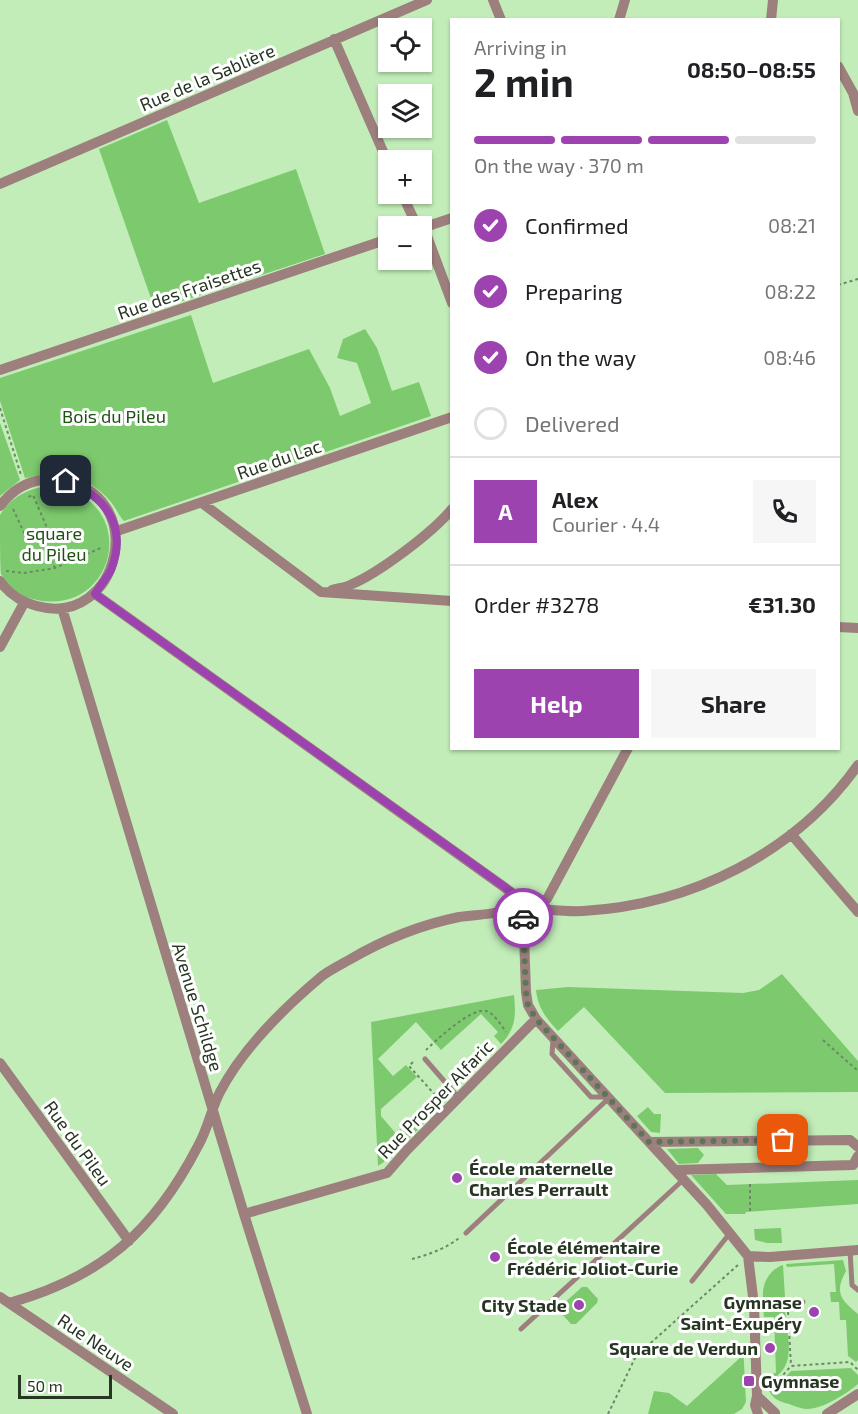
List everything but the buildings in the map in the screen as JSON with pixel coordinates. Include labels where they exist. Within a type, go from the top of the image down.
[{"type":"street","name":"Rue de la Sablière","points":[[0,184],[427,0]]},
{"type":"street","points":[[493,0],[500,18]]},
{"type":"street","points":[[620,18],[625,0]]},
{"type":"street","points":[[772,18],[773,0]]},
{"type":"street","points":[[334,39],[383,150]]},
{"type":"street","points":[[840,69],[854,93],[858,111]]},
{"type":"street","points":[[432,224],[450,219]]},
{"type":"street","name":"Rue des Fraisettes","points":[[0,370],[378,242]]},
{"type":"street","points":[[432,254],[450,298]]},
{"type":"street","name":"Rue du Lac","points":[[117,531],[450,418]]},
{"type":"street","points":[[0,506],[9,494],[24,484],[53,479],[66,481],[81,486],[104,504],[117,531],[111,570],[95,594],[80,603],[47,609],[24,603],[5,589],[0,581]]},
{"type":"street","points":[[202,503],[321,592],[450,601]]},
{"type":"street","points":[[321,592],[350,585],[395,559],[450,511]]},
{"type":"street","points":[[95,594],[518,897],[523,908],[526,992],[528,1005],[536,1019],[684,1180],[748,1256],[754,1305],[757,1392],[755,1406],[758,1414]]},
{"type":"street","points":[[0,647],[24,603]]},
{"type":"street","name":"Avenue Schildge","points":[[62,608],[244,1214],[307,1414]]},
{"type":"street","points":[[840,627],[858,628]]},
{"type":"street","points":[[523,908],[547,899],[627,750]]},
{"type":"street","points":[[5,1300],[36,1295],[80,1276],[129,1241],[151,1220],[177,1184],[200,1144],[225,1084],[284,1010],[324,974],[370,948],[418,928],[462,917],[523,908],[581,911],[627,906],[667,898],[709,883],[748,863],[818,813],[858,765]]},
{"type":"street","points":[[791,834],[858,912]]},
{"type":"street","name":"Rue Prosper Alfaric","points":[[244,1214],[387,1173],[458,1097],[536,1019]]},
{"type":"street","name":"Rue du Pileu","points":[[0,1063],[129,1241]]},
{"type":"street","points":[[649,1142],[850,1140],[858,1147]]},
{"type":"street","points":[[675,1170],[853,1165],[858,1156]]},
{"type":"street","points":[[748,1256],[770,1257],[854,1250]]},
{"type":"street","name":"Rue Neuve","points":[[5,1300],[173,1414]]},
{"type":"street","points":[[757,1392],[776,1414]]},
{"type":"street","points":[[826,1414],[858,1394]]},
{"type":"lane","points":[[425,1059],[458,1097]]},
{"type":"lane","points":[[466,1233],[608,1098]]},
{"type":"lane","points":[[521,1329],[684,1180]]},
{"type":"lane","points":[[692,1281],[730,1233]]},
{"type":"lane","points":[[854,1250],[852,1285],[858,1290]]},
{"type":"lane","points":[[754,1305],[803,1302]]},
{"type":"path","points":[[840,284],[858,279]]},
{"type":"path","points":[[0,408],[24,484]]},
{"type":"path","points":[[9,494],[16,504],[11,506],[27,539],[48,530],[33,495],[24,500]]},
{"type":"path","points":[[38,533],[55,568]]},
{"type":"path","points":[[0,571],[24,573],[55,568],[116,543]]},
{"type":"path","points":[[424,1051],[439,1037],[477,1011],[485,1011],[492,1015],[514,1041]]},
{"type":"path","points":[[823,1040],[858,1071]]},
{"type":"path","points":[[399,1132],[437,1097],[409,1066],[417,1058]]},
{"type":"path","points":[[750,1184],[750,1211]]},
{"type":"path","points":[[412,1259],[453,1243],[466,1233]]},
{"type":"path","points":[[608,1414],[636,1356],[748,1256]]},
{"type":"path","points":[[786,1304],[791,1366]]},
{"type":"path","points":[[757,1392],[777,1380],[791,1366],[850,1362],[858,1370]]},
{"type":"green space","points":[[167,120],[199,203],[296,169],[325,254],[155,310],[99,149]]},
{"type":"green space","name":"Bois du Pileu","points":[[191,315],[213,383],[309,349],[330,388],[340,416],[371,403],[357,363],[337,358],[343,339],[365,329],[377,348],[392,391],[419,382],[431,416],[124,521],[102,492],[82,480],[61,475],[25,478],[0,401],[0,378]]},
{"type":"green space","points":[[0,423],[20,480],[0,496]]},
{"type":"green space","name":"square du Pileu","points":[[53,485],[81,495],[100,512],[108,533],[108,554],[101,575],[85,591],[64,600],[37,600],[16,591],[1,574],[0,515],[10,502],[23,494]]},
{"type":"green space","points":[[782,974],[858,1061],[858,1092],[665,1093],[584,1007],[558,1031],[543,1012],[536,990],[568,987],[743,993],[759,990]]},
{"type":"green space","points":[[514,995],[514,1021],[510,1033],[501,1044],[494,1036],[498,1032],[481,1014],[441,1050],[416,1022],[378,1059],[393,1076],[406,1065],[417,1077],[381,1109],[381,1116],[398,1136],[445,1093],[449,1098],[391,1157],[378,1166],[371,1022]]},
{"type":"green space","points":[[648,1107],[654,1114],[661,1114],[660,1133],[651,1132],[637,1116]]},
{"type":"green space","points":[[698,1148],[704,1155],[698,1163],[679,1164],[667,1149]]},
{"type":"green space","points":[[716,1174],[727,1185],[858,1180],[858,1204],[726,1214],[691,1175]]},
{"type":"green space","points":[[781,1228],[782,1243],[755,1240],[754,1229]]},
{"type":"green space","points":[[843,1260],[846,1271],[840,1285],[841,1296],[858,1314],[858,1360],[856,1362],[848,1356],[846,1320],[840,1320],[839,1302],[831,1302],[830,1292],[836,1292],[834,1264],[787,1267],[786,1264]]},
{"type":"green space","points":[[783,1265],[785,1297],[763,1298],[767,1278]]},
{"type":"green space","name":"City Stade","points":[[582,1287],[587,1287],[598,1299],[597,1303],[576,1324],[571,1324],[560,1312],[560,1307]]},
{"type":"green space","points":[[763,1306],[781,1306],[781,1309],[785,1309],[789,1341],[784,1369],[767,1382],[766,1374],[776,1373],[774,1317],[764,1317]]},
{"type":"green space","points":[[743,1344],[746,1402],[742,1409],[734,1414],[648,1414],[654,1391],[669,1393],[687,1406],[742,1356],[737,1349]]},
{"type":"green space","points":[[851,1368],[858,1375],[858,1384],[834,1400],[813,1408],[802,1408],[779,1401],[771,1395],[768,1388],[783,1380],[791,1371]]},
{"type":"way so far","points":[[523,918],[528,1005],[536,1019],[649,1142],[783,1140]]},
{"type":"place","name":"École maternelle Charles Perrault","points":[[457,1178]]},
{"type":"place","name":"École élémentaire Frédéric Joliot-Curie","points":[[495,1257]]},
{"type":"place","name":"City Stade","points":[[579,1305]]},
{"type":"place","name":"Gymnase Saint-Exupéry","points":[[814,1312]]},
{"type":"place","name":"Square de Verdun","points":[[770,1348]]},
{"type":"place","name":"Gymnase","points":[[749,1381]]},
{"type":"route","points":[[66,481],[81,486],[104,504],[117,531],[111,570],[95,594],[518,897],[523,908],[523,918]]}]
